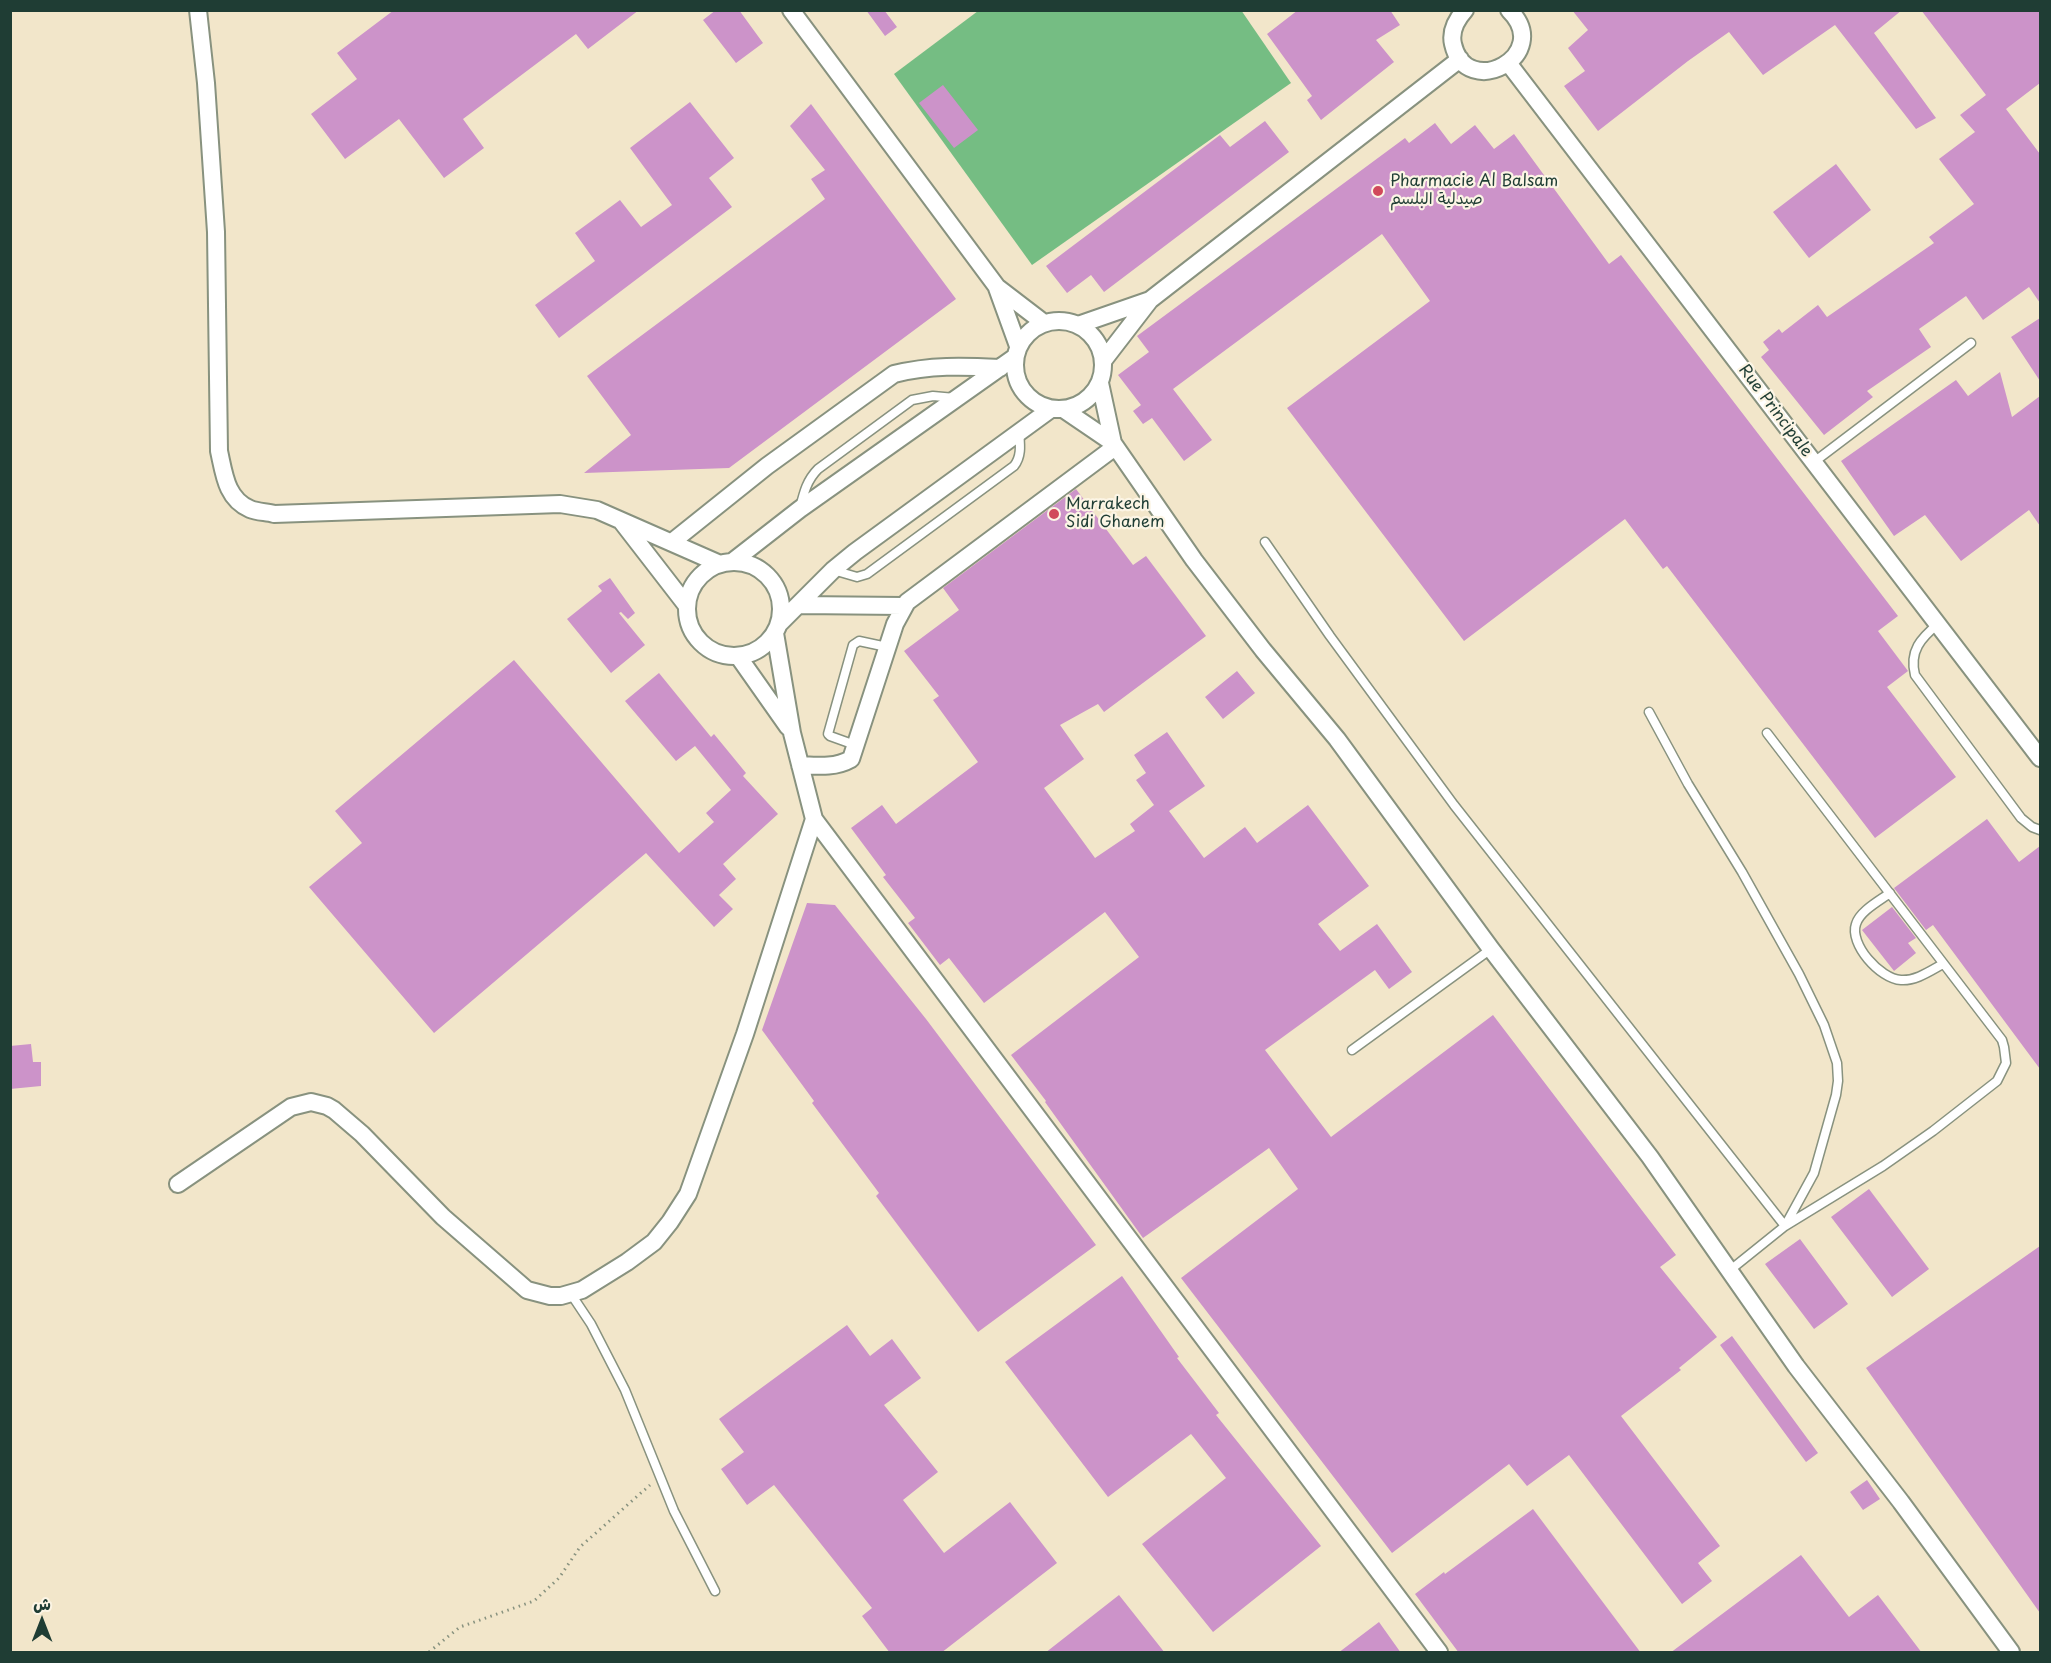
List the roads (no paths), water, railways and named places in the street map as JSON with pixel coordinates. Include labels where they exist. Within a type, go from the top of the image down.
[{"type":"street","points":[[198,10],[207,83],[216,232],[219,451],[226,482],[234,498],[250,510],[274,514],[560,504],[597,510],[726,563],[754,566],[772,581],[778,590],[781,602],[777,628],[792,733],[814,819],[1439,1653]]},
{"type":"street","points":[[791,10],[997,287],[1044,323]]},
{"type":"street","points":[[1465,10],[1455,24],[1453,33],[1455,51],[1460,59],[1472,68],[1487,71],[1509,64],[1521,44],[1518,22],[1511,11]]},
{"type":"street","points":[[1104,361],[1150,300],[1460,59]]},
{"type":"street","name":"Rue Principale","points":[[1509,64],[2040,758]]},
{"type":"street","points":[[997,287],[1016,351],[1017,380],[1022,390],[1040,405],[1057,409],[1114,445]]},
{"type":"street","points":[[1078,325],[1150,300]]},
{"type":"street","points":[[621,521],[687,606],[691,628],[705,646],[725,656],[738,656],[758,650],[833,570],[1019,432],[1057,409],[1074,407],[1093,394],[1100,383],[1104,361],[1096,340],[1078,325],[1067,321],[1044,323],[1033,328],[1000,368],[726,563],[710,569],[694,585],[687,606]]},
{"type":"street","points":[[672,542],[767,466],[894,374],[917,368],[951,366],[1000,368]]},
{"type":"street","points":[[1100,383],[1114,445],[1194,560],[1263,650],[1336,739],[1491,949],[1650,1157],[1796,1366],[1901,1502],[2011,1653]]},
{"type":"street","points":[[800,765],[841,765],[851,759],[887,647],[903,606],[1114,445]]},
{"type":"street","points":[[799,605],[903,606]]},
{"type":"street","points":[[738,656],[792,733]]},
{"type":"street","points":[[178,1184],[291,1107],[320,1103],[334,1110],[348,1122],[443,1217],[527,1290],[550,1296],[572,1294],[582,1290],[654,1242],[688,1194],[742,1044],[814,819]]},
{"type":"lane","points":[[1814,462],[1971,343]]},
{"type":"lane","points":[[800,509],[805,487],[818,469],[912,400],[933,396],[958,398]]},
{"type":"lane","points":[[833,570],[857,577],[867,574],[1014,466],[1020,455],[1019,432]]},
{"type":"lane","points":[[1265,542],[1330,636],[1454,804],[1785,1226]]},
{"type":"lane","points":[[1938,624],[1926,634],[1915,649],[1913,657],[1915,675],[2021,818],[2040,830]]},
{"type":"lane","points":[[855,745],[828,734],[853,645],[859,641],[887,647]]},
{"type":"lane","points":[[1649,712],[1688,784],[1742,872],[1799,974],[1824,1025],[1837,1063],[1836,1095],[1814,1173],[1785,1226]]},
{"type":"lane","points":[[1729,1271],[1785,1226],[1883,1166],[1933,1131],[1997,1081],[2006,1063],[2002,1040],[1767,733]]},
{"type":"lane","points":[[1890,893],[1860,917],[1856,924],[1855,932],[1866,957],[1884,975],[1902,981],[1913,979],[1943,964]]},
{"type":"lane","points":[[1352,1050],[1491,949]]},
{"type":"lane","points":[[572,1294],[596,1332],[625,1390],[659,1476],[689,1542],[715,1591]]},
{"type":"place","name":"Pharmacie Al Balsam صيدلية البلسم","points":[[1378,191]]},
{"type":"place","name":"Marrakech Sidi Ghanem","points":[[1054,514]]}]
